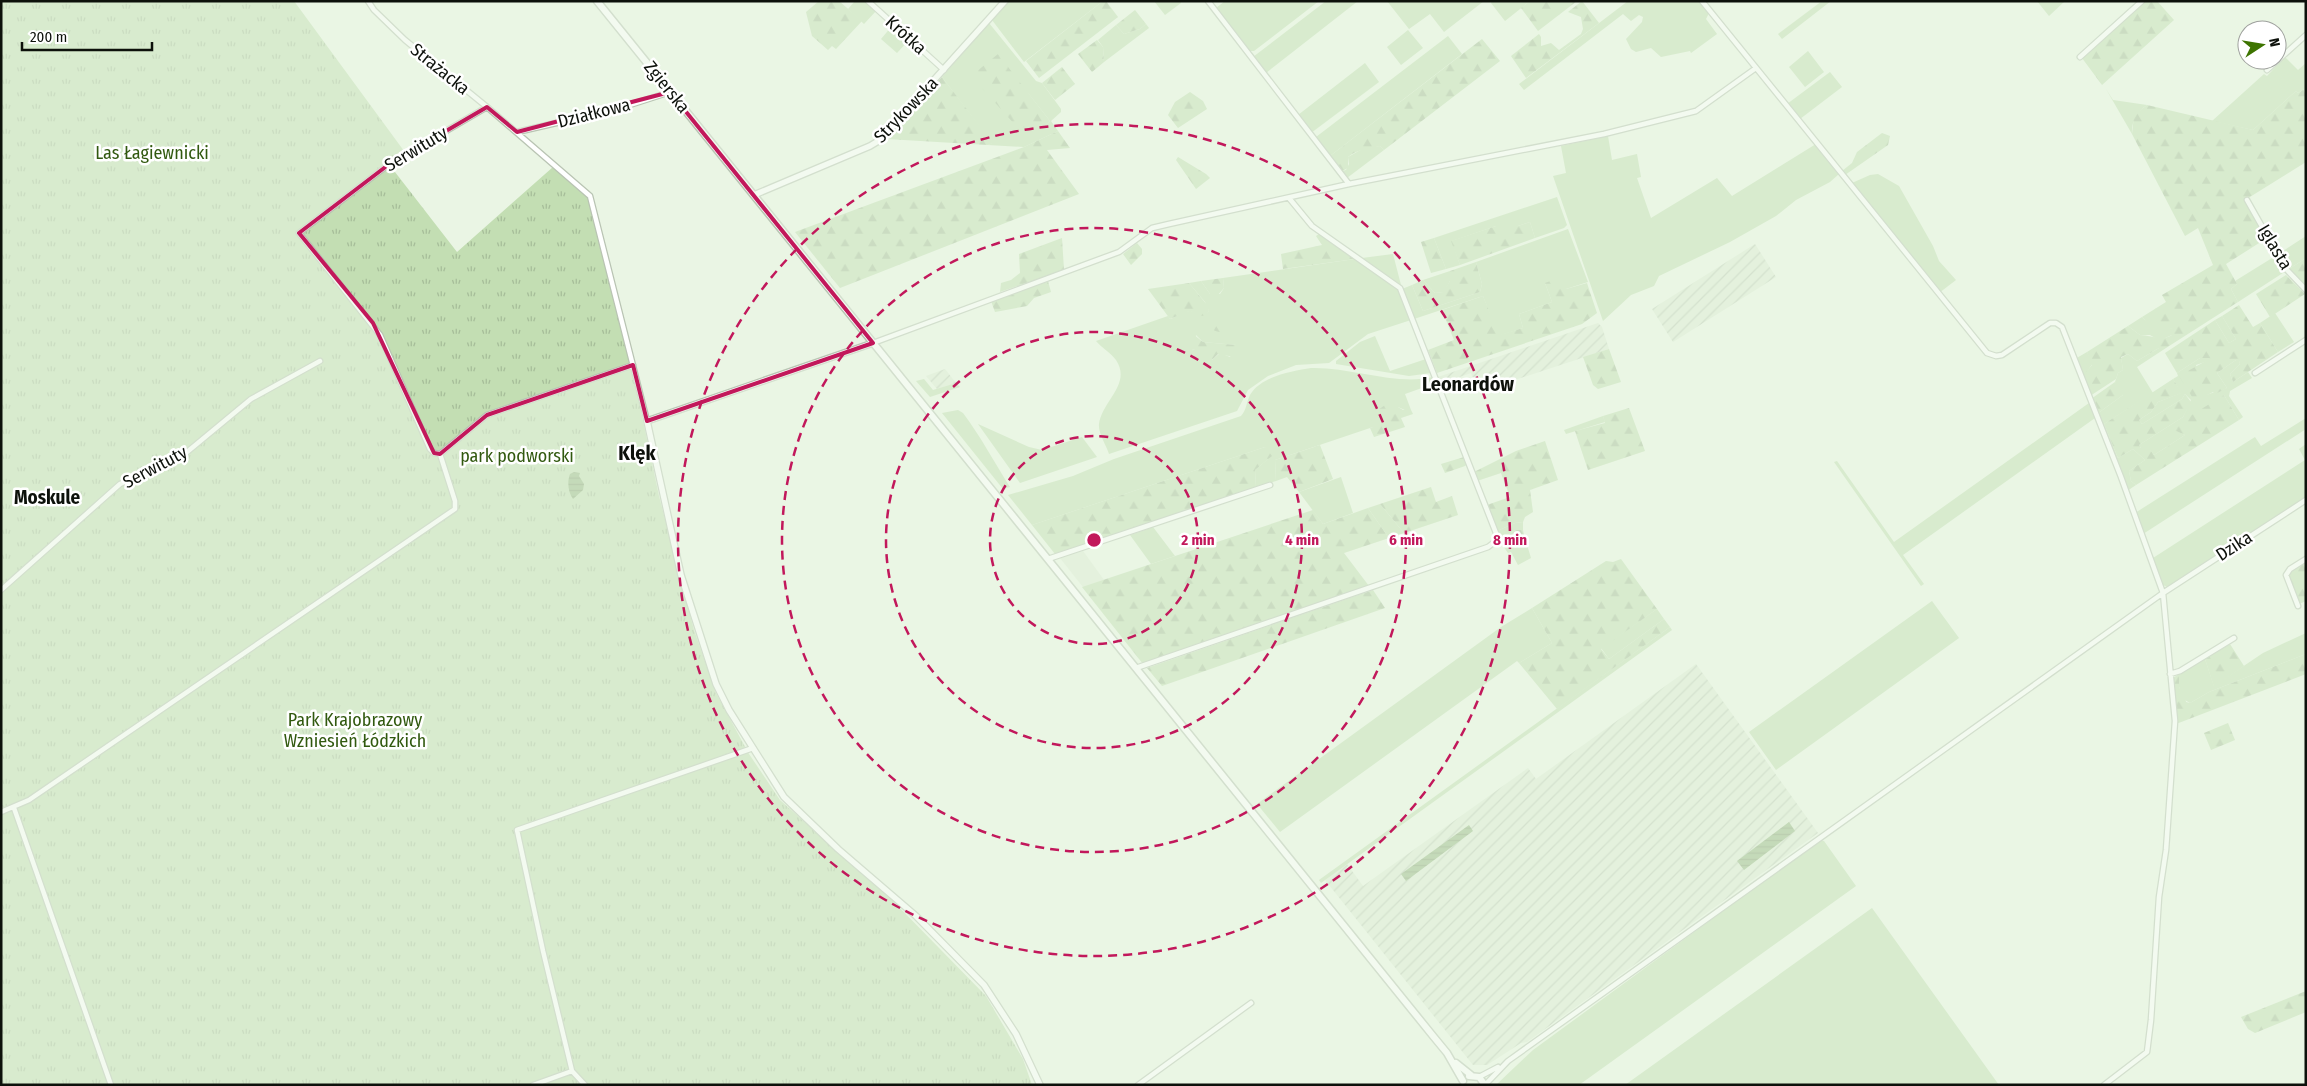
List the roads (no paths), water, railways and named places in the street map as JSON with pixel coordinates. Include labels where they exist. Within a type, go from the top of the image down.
[{"type":"main road","name":"Zgierska","points":[[597,1],[1446,1053]]},
{"type":"main road","points":[[1446,1053],[1463,1083],[1471,1075]]},
{"type":"main road","points":[[1446,1053],[1471,1075],[1479,1077],[1485,1085]]},
{"type":"street","name":"Strażacka","points":[[368,1],[374,10],[411,46],[487,106],[591,199],[647,421]]},
{"type":"street","name":"Krótka","points":[[868,1],[944,70]]},
{"type":"street","name":"Strykowska","points":[[754,194],[875,143],[888,132],[1005,1]]},
{"type":"street","points":[[1208,1],[1349,184]]},
{"type":"street","points":[[1702,1],[1987,353],[1996,356],[2002,355],[2050,323],[2062,326],[2121,477],[2163,593],[2175,721],[2166,853],[2159,897],[2151,1020],[2146,1052],[2104,1085]]},
{"type":"street","points":[[2080,57],[2142,1]]},
{"type":"street","points":[[2287,52],[2306,35]]},
{"type":"street","points":[[1040,1085],[1016,1034],[978,978],[912,912],[857,866],[790,803],[719,693],[677,559],[647,421],[873,343],[1118,252],[1152,228],[1349,184],[1587,138],[1696,111],[1756,68]]},
{"type":"street","name":"Działkowa","points":[[517,132],[617,109],[670,92]]},
{"type":"street","name":"Serwituty","points":[[440,454],[434,453],[430,449],[373,323],[300,233],[388,165],[487,106]]},
{"type":"street","points":[[1136,668],[1488,547],[1496,541],[1496,533],[1400,288],[1312,226],[1289,198]]},
{"type":"street","name":"Iglasta","points":[[2247,200],[2288,272],[2306,290]]},
{"type":"street","points":[[2255,373],[2306,340]]},
{"type":"street","name":"Serwituty","points":[[1,590],[120,484],[181,457],[251,400],[320,361]]},
{"type":"street","points":[[1,812],[29,800],[455,508],[455,500],[440,454],[487,415],[633,365]]},
{"type":"street","points":[[1048,559],[1270,485]]},
{"type":"street","name":"Dzika","points":[[1508,1062],[2163,593],[2306,500]]},
{"type":"street","points":[[2298,606],[2286,575],[2290,569],[2306,558]]},
{"type":"street","points":[[2170,674],[2180,672],[2234,638]]},
{"type":"street","points":[[585,1085],[572,1071],[543,951],[517,830],[753,748]]},
{"type":"street","points":[[14,808],[111,1085]]},
{"type":"street","points":[[1138,1085],[1251,1003]]},
{"type":"street","points":[[1479,1077],[1508,1062]]},
{"type":"street","points":[[1485,1085],[1508,1062]]},
{"type":"street","points":[[533,1085],[572,1071]]},
{"type":"district","name":"Leonardów","points":[[1468,384]]},
{"type":"district","name":"Klęk","points":[[637,453]]},
{"type":"district","name":"Moskule","points":[[47,497]]},
{"type":"park label","name":"Las Łagiewnicki","points":[[152,153]]},
{"type":"park label","name":"park podworski","points":[[517,456]]},
{"type":"park label","name":"Park Krajobrazowy Wzniesień Łódzkich","points":[[355,730]]}]
